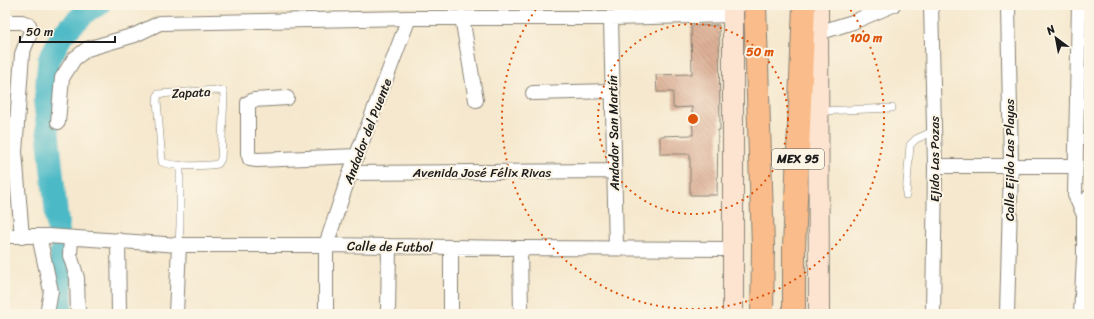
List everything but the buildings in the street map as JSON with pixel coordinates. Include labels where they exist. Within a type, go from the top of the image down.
[{"type":"main road","name":"MEX 95","points":[[754,5],[763,246],[762,314]]},
{"type":"main road","name":"MEX 95","points":[[794,314],[794,248],[804,5]]},
{"type":"main road","points":[[818,5],[819,314]]},
{"type":"main road","points":[[733,10],[733,314]]},
{"type":"street","points":[[818,34],[853,22],[893,5]]},
{"type":"street","name":"Ejido Las Pozas","points":[[931,5],[935,166],[933,314]]},
{"type":"street","name":"Calle Ejido Las Playas","points":[[1007,314],[1011,166],[1008,5]]},
{"type":"street","points":[[1079,5],[1075,195],[1084,215]]},
{"type":"street","points":[[58,122],[62,78],[74,59],[87,49],[135,35],[160,23],[462,17],[610,18],[733,10]]},
{"type":"street","points":[[462,17],[476,100]]},
{"type":"street","name":"Andador del Puente","points":[[326,314],[326,245],[350,173],[409,18]]},
{"type":"street","name":"Andador San Martín","points":[[610,18],[616,248]]},
{"type":"street","points":[[5,22],[22,22],[29,25],[31,31],[22,54],[15,152],[22,237]]},
{"type":"street","points":[[533,93],[612,91]]},
{"type":"street","points":[[287,98],[254,100],[248,103],[248,153],[250,159],[357,156]]},
{"type":"street","points":[[935,166],[1076,166]]},
{"type":"street","name":"Avenida José Félix Rivas","points":[[350,173],[613,171]]},
{"type":"street","points":[[1081,314],[1086,257],[1084,215],[1089,197]]},
{"type":"street","name":"Calle de Futbol","points":[[5,236],[43,236],[178,245],[733,249]]},
{"type":"street","points":[[43,236],[51,291],[47,314]]},
{"type":"street","points":[[71,238],[70,255],[77,278],[78,314]]},
{"type":"street","points":[[118,240],[118,314]]},
{"type":"street","points":[[176,314],[178,245]]},
{"type":"street","points":[[388,314],[389,246]]},
{"type":"street","points":[[451,247],[451,314]]},
{"type":"street","points":[[520,248],[521,314]]},
{"type":"lane","name":"Zapata","points":[[223,90],[221,159],[218,164],[180,165],[166,164],[162,162],[157,100],[158,94],[223,90]]},
{"type":"lane","points":[[818,111],[892,108]]},
{"type":"lane","points":[[906,195],[910,146],[916,139],[934,131]]},
{"type":"lane","points":[[178,245],[180,224],[180,165]]},
{"type":"waterway","points":[[58,229],[45,104],[49,60],[62,35],[89,9],[99,5]]},
{"type":"waterway","points":[[61,252],[61,314]]}]
